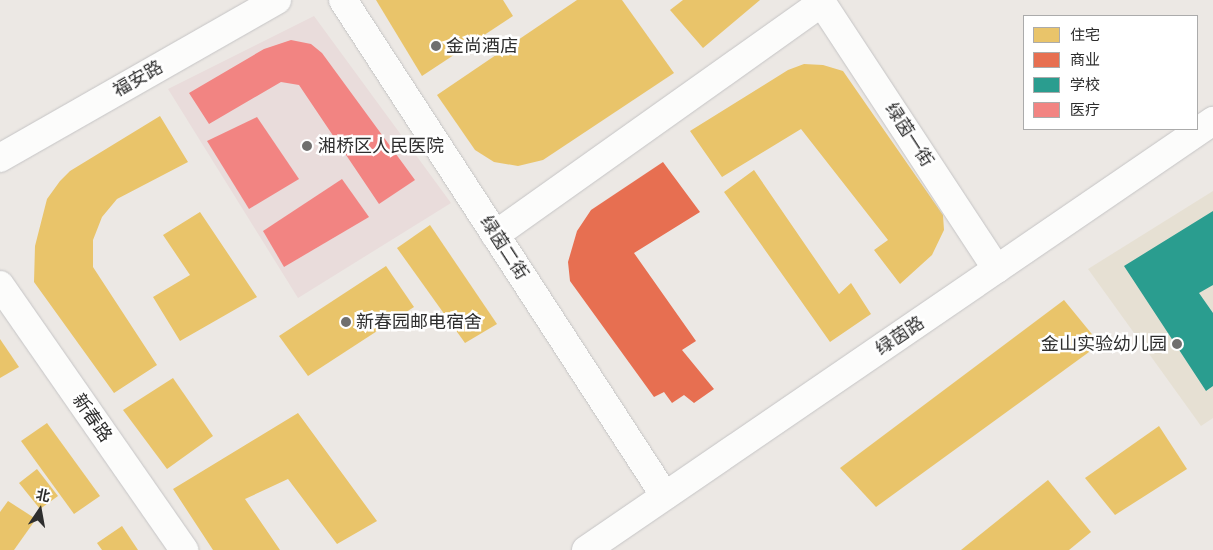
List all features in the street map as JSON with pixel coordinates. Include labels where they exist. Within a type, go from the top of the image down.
[{"type":"street","name":"福安路","points":[[0,158],[277,0]]},
{"type":"street","name":"绿茵二街","points":[[343,0],[665,496]]},
{"type":"street","points":[[496,235],[821,2]]},
{"type":"street","name":"绿茵一街","points":[[821,2],[997,269]]},
{"type":"street","name":"绿茵路","points":[[586,550],[1213,121]]},
{"type":"street","name":"新春路","points":[[0,286],[184,550]]},
{"type":"shaded area","name":"湘桥区人民医院","points":[[314,16],[451,203],[298,298],[168,89]]},
{"type":"shaded area","name":"金山实验幼儿园","points":[[1213,191],[1213,418],[1201,426],[1088,269]]},
{"type":"building: 住宅","name":"金尚酒店","points":[[376,0],[503,0],[513,16],[422,76]]},
{"type":"building: 住宅","points":[[577,0],[622,0],[674,73],[543,160],[518,166],[494,162],[475,150],[437,95]]},
{"type":"building: 住宅","points":[[683,0],[760,0],[703,48],[670,10]]},
{"type":"building: 住宅","points":[[804,64],[823,65],[843,71],[943,215],[944,230],[932,255],[900,284],[874,250],[888,240],[801,129],[722,177],[690,131],[788,70]]},
{"type":"building: 住宅","points":[[160,116],[188,162],[117,199],[102,217],[93,240],[93,267],[157,365],[114,393],[34,282],[35,246],[47,199],[60,181],[70,171]]},
{"type":"building: 住宅","points":[[754,170],[839,294],[851,283],[871,314],[830,342],[724,192]]},
{"type":"building: 住宅","points":[[200,212],[257,297],[180,341],[153,297],[190,275],[163,235]]},
{"type":"building: 住宅","points":[[430,225],[497,324],[465,343],[397,248]]},
{"type":"building: 住宅","name":"新春园邮电宿舍","points":[[386,266],[414,307],[308,376],[279,336]]},
{"type":"building: 住宅","points":[[1064,300],[1100,344],[876,507],[840,468]]},
{"type":"building: 住宅","points":[[0,339],[19,367],[0,378]]},
{"type":"building: 住宅","points":[[173,378],[213,436],[167,469],[123,410]]},
{"type":"building: 住宅","points":[[298,413],[377,521],[337,544],[288,479],[245,499],[280,550],[213,550],[173,489]]},
{"type":"building: 住宅","points":[[47,423],[100,496],[74,514],[21,441]]},
{"type":"building: 住宅","points":[[1159,426],[1187,469],[1115,515],[1085,478]]},
{"type":"building: 住宅","points":[[37,469],[58,496],[40,509],[19,483]]},
{"type":"building: 住宅","points":[[1048,480],[1091,532],[1069,550],[961,550]]},
{"type":"building: 住宅","points":[[8,501],[36,519],[14,550],[0,550],[0,512]]},
{"type":"building: 住宅","points":[[122,526],[138,550],[102,550],[97,543]]},
{"type":"building: 商业","points":[[663,162],[700,212],[634,253],[696,341],[682,350],[714,389],[694,403],[684,395],[672,403],[664,392],[654,397],[570,281],[568,262],[577,231],[591,210]]},
{"type":"building: 学校","points":[[1213,211],[1213,285],[1199,293],[1213,313],[1213,386],[1206,391],[1124,266]]},
{"type":"building: 医疗","points":[[291,40],[311,44],[322,53],[415,180],[379,204],[299,85],[281,82],[209,124],[189,93],[264,49]]},
{"type":"building: 医疗","points":[[257,117],[299,179],[249,209],[207,141]]},
{"type":"building: 医疗","points":[[342,179],[369,217],[284,267],[263,231]]},
{"type":"place","name":"金尚酒店","points":[[436,46]]},
{"type":"place","name":"湘桥区人民医院","points":[[307,146]]},
{"type":"place","name":"新春园邮电宿舍","points":[[346,322]]},
{"type":"place","name":"金山实验幼儿园","points":[[1177,344]]}]
